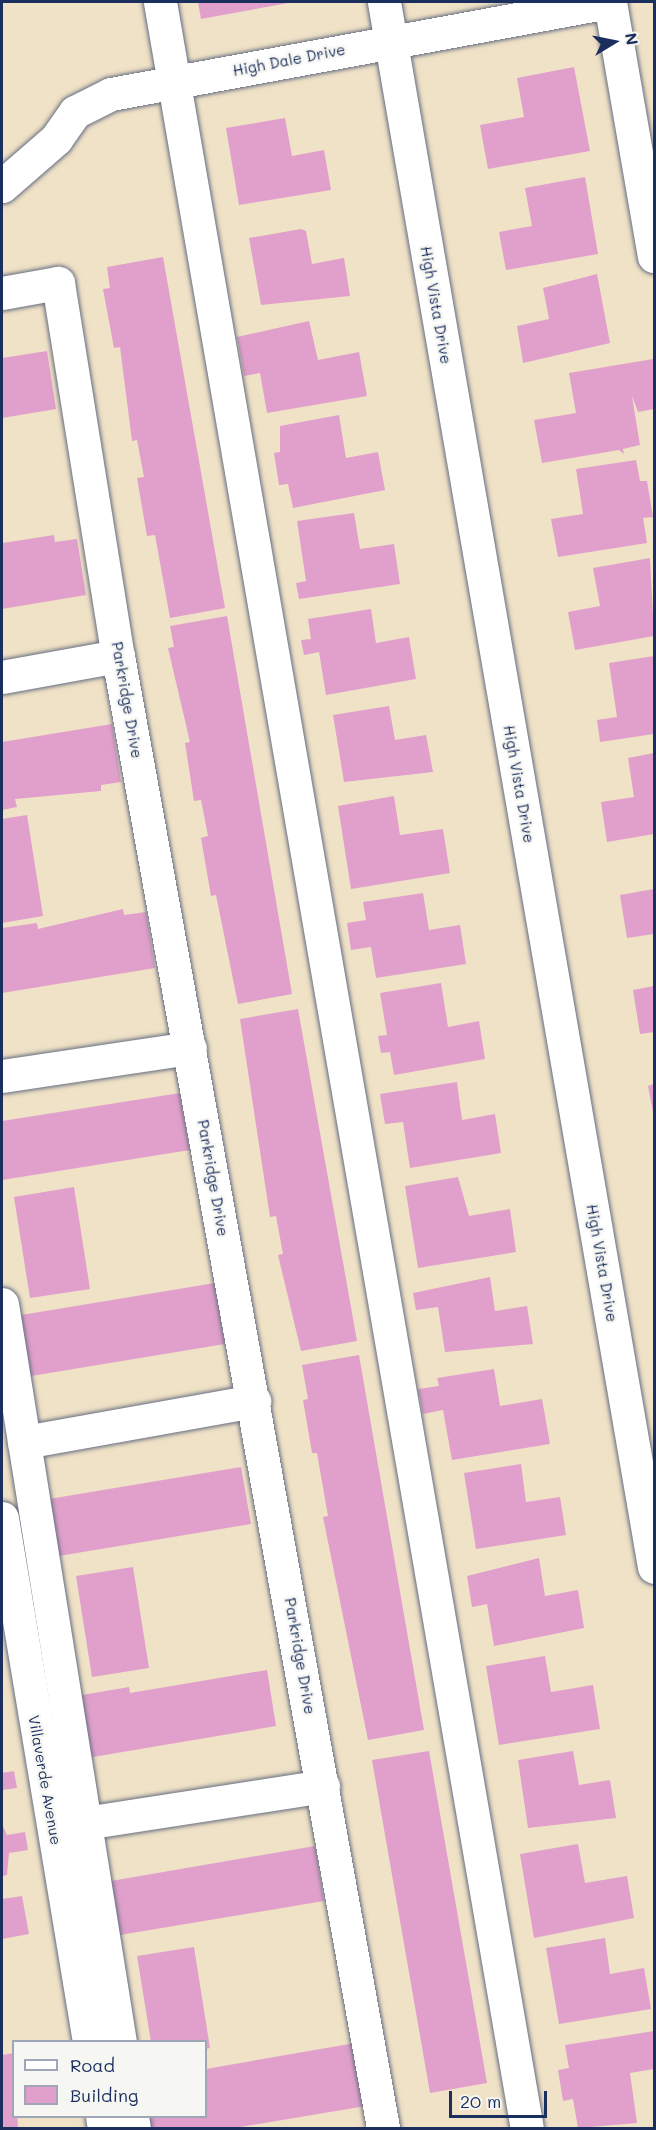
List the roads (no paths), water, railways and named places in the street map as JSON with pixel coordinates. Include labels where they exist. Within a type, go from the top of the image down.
[{"type":"street","points":[[160,2],[527,2128]]},
{"type":"street","name":"High Vista Drive","points":[[384,2],[654,1567]]},
{"type":"street","points":[[609,2],[654,256]]},
{"type":"street","name":"High Dale Drive","points":[[2,186],[56,139],[75,112],[111,94],[609,2]]},
{"type":"street","name":"Parkridge Drive","points":[[2,293],[58,283],[118,656],[254,1401],[383,2128]]},
{"type":"street","points":[[2,677],[118,656]]},
{"type":"street","points":[[2,1076],[190,1048]]},
{"type":"street","points":[[2,1304],[120,2040]]},
{"type":"street","points":[[24,1442],[254,1401]]},
{"type":"street","name":"Villaverde Avenue","points":[[2,1518],[89,2040]]},
{"type":"street","points":[[85,1823],[322,1786]]}]
